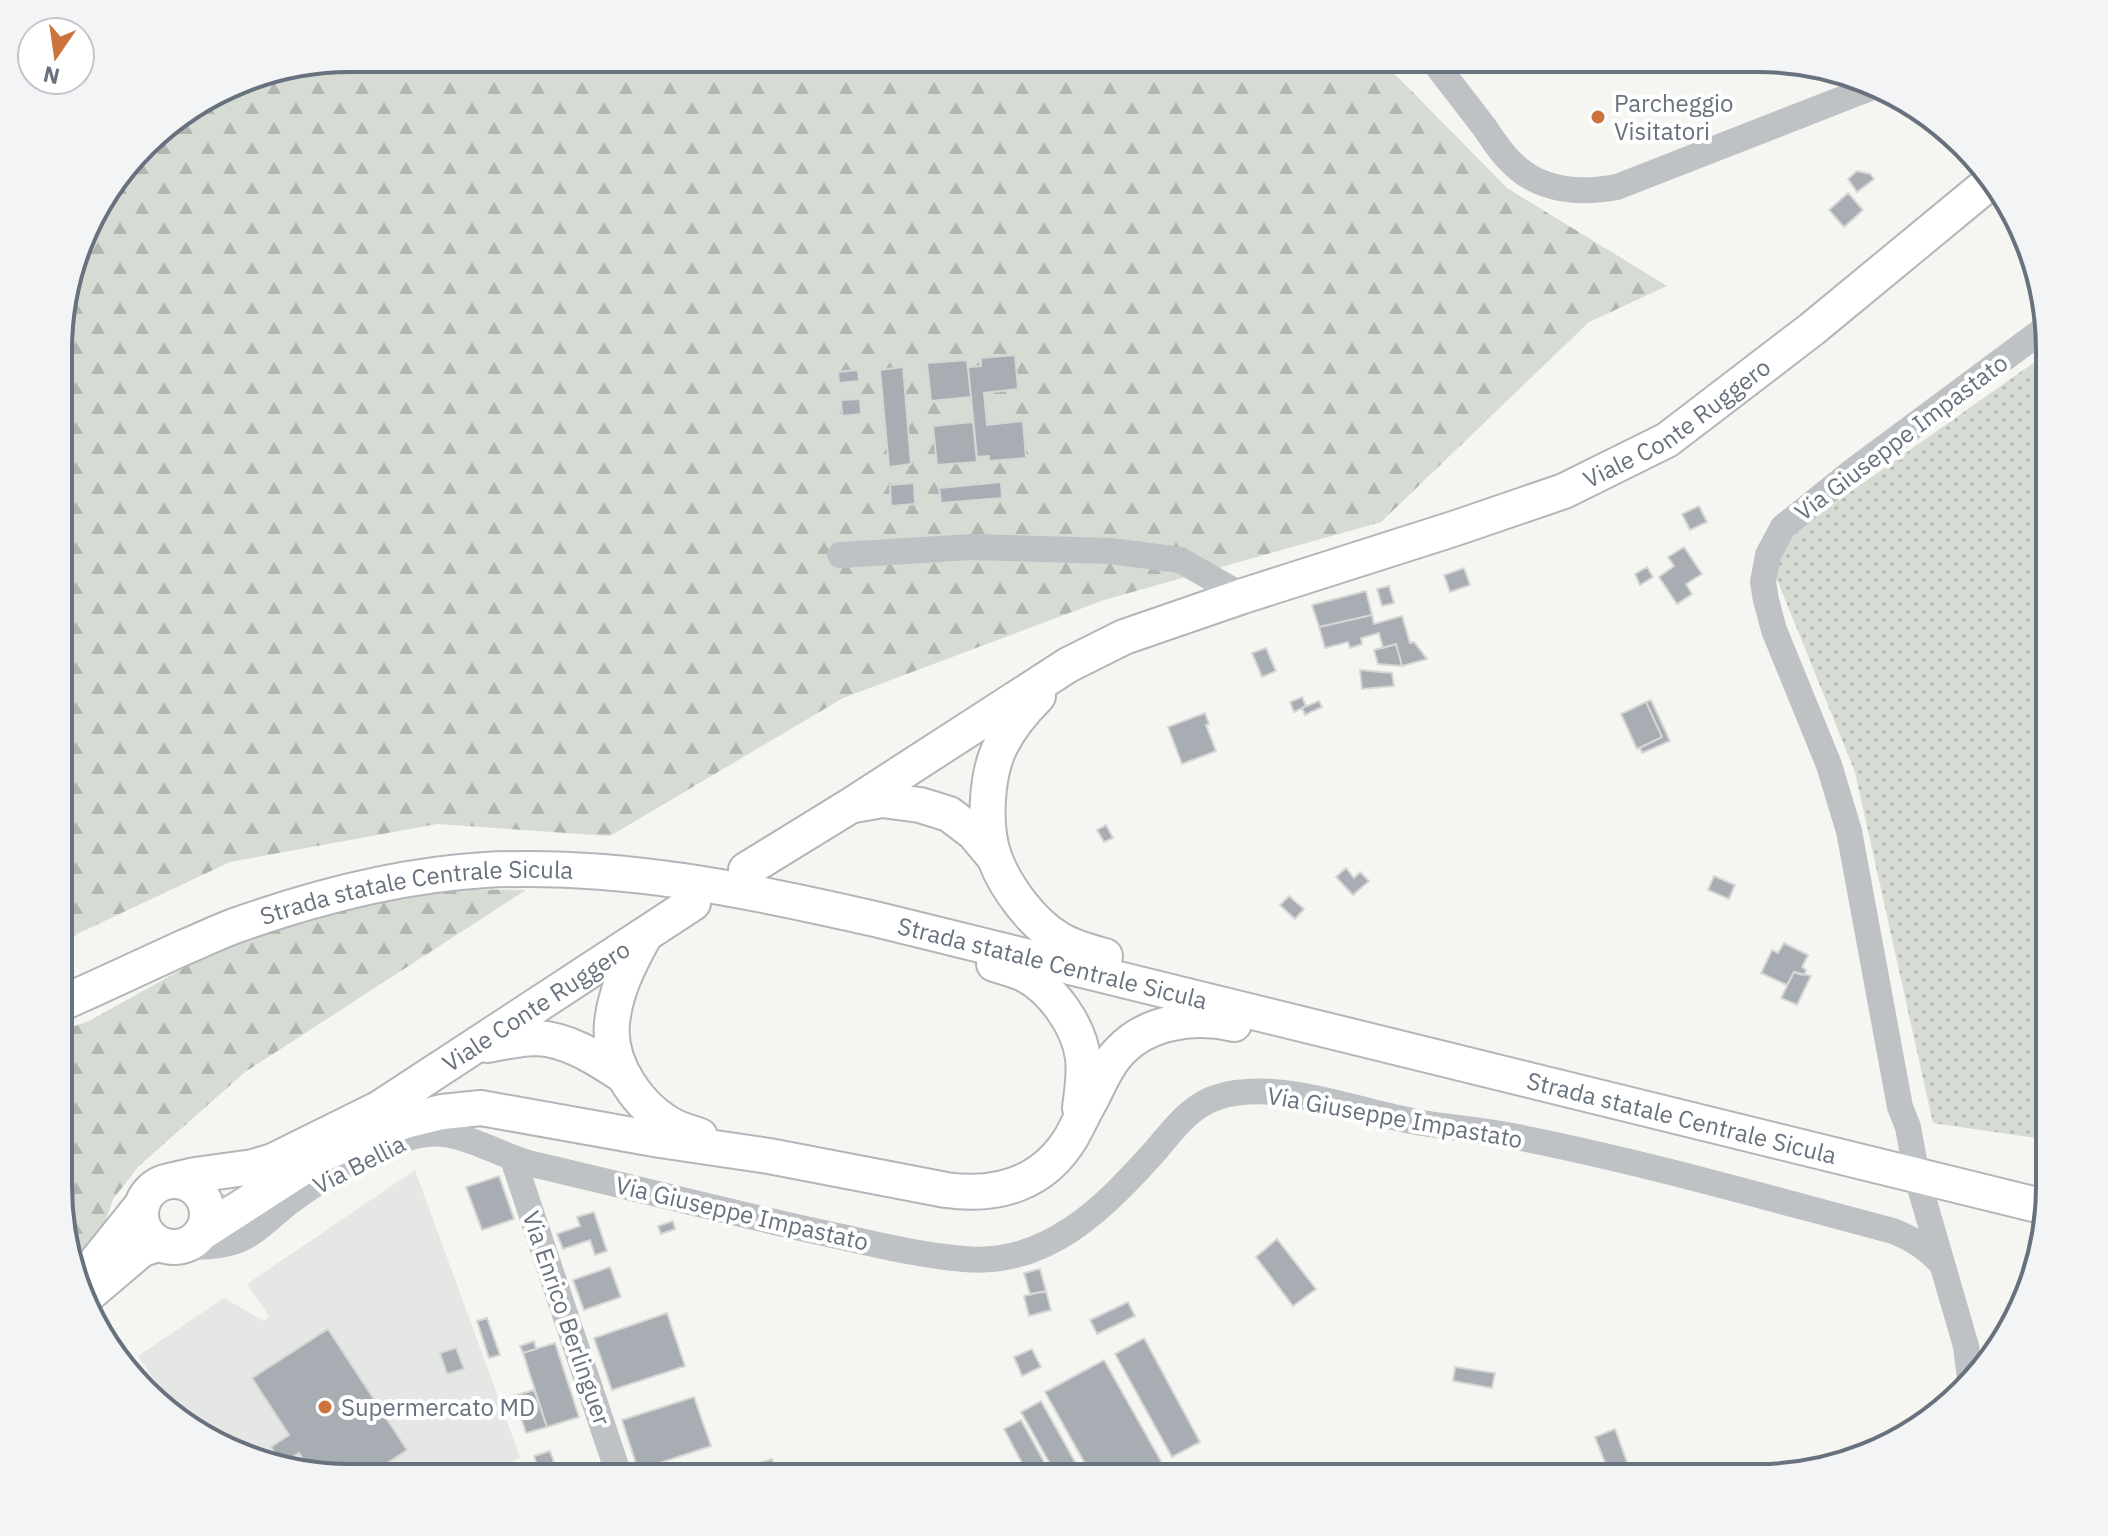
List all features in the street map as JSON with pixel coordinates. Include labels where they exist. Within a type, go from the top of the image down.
[{"type":"main road","name":"Viale Conte Ruggero","points":[[1596,476],[1972,173]]},
{"type":"main road","name":"Viale Conte Ruggero","points":[[1596,476],[1667,440],[1709,409],[1983,188]]},
{"type":"main road","points":[[746,870],[1068,665],[1124,637],[1456,528],[1564,491],[1596,476]]},
{"type":"main road","points":[[994,857],[988,797],[1000,745],[1022,713],[1068,665]]},
{"type":"main road","points":[[850,806],[882,800],[920,805],[949,814],[974,833],[994,857],[1006,882],[1028,913],[1059,939],[1090,952],[1327,1013],[1414,1052]]},
{"type":"main road","points":[[536,869],[764,910],[998,965],[1025,975],[1047,991],[1077,1035],[1083,1059],[1078,1124]]},
{"type":"main road","name":"Strada statale Centrale Sicula","points":[[73,998],[236,925],[318,900],[389,883],[455,873],[536,869],[654,877],[778,897],[2035,1205]]},
{"type":"main road","name":"Viale Conte Ruggero","points":[[380,1108],[693,903]]},
{"type":"main road","points":[[621,1074],[612,1025],[626,968],[646,932]]},
{"type":"main road","points":[[73,1015],[94,1005],[168,955]]},
{"type":"main road","points":[[325,1153],[405,1121],[442,1112],[481,1108],[769,1156],[946,1190],[972,1194],[998,1191],[1019,1184],[1056,1157],[1071,1138],[1120,1050],[1138,1036],[1176,1021],[1221,1021],[1441,1075],[1527,1080]]},
{"type":"main road","points":[[475,1047],[516,1039],[557,1041],[587,1053],[621,1074],[645,1104],[678,1129],[769,1156]]},
{"type":"main road","points":[[93,1291],[142,1249],[206,1227],[325,1153],[380,1108]]},
{"type":"main road","points":[[87,1274],[152,1189],[169,1181],[273,1161],[380,1108]]},
{"type":"main road","points":[[169,1181],[190,1184],[199,1191],[206,1227]]},
{"type":"main road","points":[[142,1205],[143,1227],[149,1237],[206,1227]]},
{"type":"street","points":[[1443,73],[1511,163],[1533,179],[1552,187],[1573,190],[1617,187],[1861,92]]},
{"type":"street","points":[[1827,316],[1860,277],[1977,181]]},
{"type":"street","name":"Via Giuseppe Impastato","points":[[1914,1160],[1908,1127],[1900,1107],[1849,831],[1829,765],[1774,630],[1763,582],[1768,555],[1783,527],[2035,336]]},
{"type":"street","points":[[840,555],[972,547],[1111,551],[1180,560],[1243,596]]},
{"type":"street","name":"Via Giuseppe Impastato","points":[[513,1159],[885,1246],[966,1259],[998,1259],[1028,1251],[1074,1229],[1120,1190],[1195,1108],[1213,1098],[1238,1092],[1290,1094],[1415,1122],[1515,1136],[1690,1178],[1893,1231],[1914,1240],[1942,1264]]},
{"type":"street","name":"Via Bellia","points":[[206,1227],[297,1196],[348,1165],[413,1135],[431,1133],[463,1138],[513,1159]]},
{"type":"street","name":"Via Enrico Berlinguer","points":[[513,1159],[615,1463]]},
{"type":"street","points":[[1921,1191],[1966,1346],[1968,1366]]},
{"type":"shaded area","points":[[415,1170],[520,1457],[511,1463],[332,1463],[296,1459],[261,1449],[211,1427],[167,1395],[138,1356],[224,1298],[264,1321],[269,1316],[247,1284]]},
{"type":"green space","points":[[350,72],[1394,73],[1507,188],[1667,286],[1589,322],[1381,522],[1104,600],[843,698],[610,836],[437,824],[230,862],[73,938],[72,350],[74,314],[81,278],[109,211],[141,167],[167,141],[211,109],[261,87],[296,77]]},
{"type":"green space","points":[[2035,362],[2035,1138],[1933,1123],[1855,772],[1772,567],[1788,536]]},
{"type":"green space","points":[[412,889],[526,890],[245,1072],[139,1166],[113,1199],[102,1232],[80,1255],[73,1204],[73,1027],[89,1021],[204,957],[302,920]]},
{"type":"building","points":[[1857,171],[1870,174],[1874,179],[1857,192],[1848,179]]},
{"type":"building","points":[[1848,193],[1863,210],[1844,227],[1829,210]]},
{"type":"building","points":[[1015,355],[1018,389],[984,393],[987,425],[1023,421],[1026,458],[989,461],[989,456],[977,457],[968,367],[981,366],[981,358]]},
{"type":"building","points":[[967,360],[971,397],[931,401],[927,363]]},
{"type":"building","points":[[903,367],[911,464],[889,467],[880,370]]},
{"type":"building","points":[[858,370],[859,381],[839,383],[838,372]]},
{"type":"building","points":[[860,399],[861,414],[842,416],[841,400]]},
{"type":"building","points":[[973,422],[977,462],[937,465],[933,426]]},
{"type":"building","points":[[1001,482],[1002,498],[941,503],[939,488]]},
{"type":"building","points":[[914,483],[915,504],[891,506],[890,485]]},
{"type":"building","points":[[1699,506],[1707,522],[1690,530],[1682,514]]},
{"type":"building","points":[[1684,547],[1702,574],[1686,584],[1692,594],[1677,604],[1659,577],[1674,566],[1668,557]]},
{"type":"building","points":[[1647,567],[1653,577],[1640,585],[1635,574]]},
{"type":"building","points":[[1464,568],[1470,585],[1450,592],[1444,575]]},
{"type":"building","points":[[1389,586],[1394,603],[1382,606],[1377,589]]},
{"type":"building","points":[[1366,591],[1372,615],[1319,627],[1312,605]]},
{"type":"building","points":[[1372,615],[1374,624],[1402,616],[1410,643],[1414,642],[1427,659],[1402,666],[1396,644],[1383,648],[1379,633],[1361,638],[1362,644],[1350,648],[1348,642],[1325,648],[1319,627]]},
{"type":"building","points":[[1396,644],[1402,666],[1378,664],[1374,650]]},
{"type":"building","points":[[1266,648],[1276,671],[1262,677],[1252,653]]},
{"type":"building","points":[[1360,670],[1392,673],[1394,686],[1362,689]]},
{"type":"building","points":[[1302,697],[1306,706],[1294,712],[1290,702]]},
{"type":"building","points":[[1651,700],[1670,741],[1642,753],[1640,748],[1662,737],[1646,702]]},
{"type":"building","points":[[1319,701],[1322,707],[1305,715],[1302,708]]},
{"type":"building","points":[[1646,702],[1662,737],[1637,749],[1621,714]]},
{"type":"building","points":[[1205,713],[1216,751],[1182,764],[1168,727]]},
{"type":"building","points":[[1106,825],[1113,838],[1104,842],[1097,830]]},
{"type":"building","points":[[1346,868],[1354,878],[1360,872],[1369,881],[1353,895],[1336,877]]},
{"type":"building","points":[[1714,876],[1735,885],[1729,899],[1708,890]]},
{"type":"building","points":[[1289,896],[1304,909],[1295,919],[1280,905]]},
{"type":"building","points":[[1784,943],[1808,955],[1802,967],[1805,973],[1794,972],[1787,985],[1761,973],[1772,950],[1778,953]]},
{"type":"building","points":[[1794,972],[1811,976],[1797,1005],[1781,998]]},
{"type":"building","points":[[499,1176],[514,1219],[482,1230],[466,1187]]},
{"type":"building","points":[[594,1212],[607,1251],[595,1255],[590,1240],[563,1249],[557,1234],[580,1226],[577,1217]]},
{"type":"building","points":[[673,1221],[675,1229],[661,1234],[658,1226]]},
{"type":"building","points":[[1277,1239],[1316,1289],[1293,1306],[1256,1257]]},
{"type":"building","points":[[610,1267],[621,1297],[584,1310],[573,1280]]},
{"type":"building","points":[[1040,1269],[1046,1291],[1030,1294],[1024,1273]]},
{"type":"building","points":[[1046,1291],[1051,1310],[1029,1316],[1024,1296]]},
{"type":"building","points":[[1128,1302],[1135,1316],[1097,1334],[1090,1320]]},
{"type":"building","points":[[667,1313],[685,1366],[612,1390],[594,1338]]},
{"type":"building","points":[[487,1318],[500,1355],[489,1358],[477,1321]]},
{"type":"building","name":"Supermercato MD","points":[[328,1329],[407,1450],[387,1463],[332,1463],[303,1460],[299,1453],[292,1458],[275,1453],[271,1447],[289,1435],[252,1378]]},
{"type":"building","points":[[1144,1338],[1200,1442],[1172,1457],[1115,1354]]},
{"type":"building","points":[[534,1341],[536,1349],[523,1353],[520,1346]]},
{"type":"building","points":[[555,1343],[579,1417],[547,1427],[523,1353]]},
{"type":"building","points":[[456,1348],[464,1369],[447,1374],[440,1353]]},
{"type":"building","points":[[1032,1349],[1041,1367],[1022,1376],[1014,1357]]},
{"type":"building","points":[[1104,1360],[1162,1463],[1085,1464],[1045,1392]]},
{"type":"building","points":[[1455,1367],[1495,1373],[1492,1388],[1453,1381]]},
{"type":"building","points":[[534,1390],[547,1427],[526,1433],[514,1396]]},
{"type":"building","points":[[694,1397],[711,1446],[659,1463],[636,1463],[622,1420]]},
{"type":"building","points":[[1041,1401],[1076,1464],[1050,1464],[1021,1412]]},
{"type":"building","points":[[1021,1420],[1045,1464],[1022,1463],[1004,1429]]},
{"type":"building","points":[[1615,1429],[1627,1462],[1606,1464],[1595,1437]]},
{"type":"building","points":[[550,1451],[554,1463],[536,1463],[534,1456]]},
{"type":"place","name":"Parcheggio Visitatori","points":[[1598,117]]},
{"type":"place","name":"Supermercato MD","points":[[325,1407]]}]
